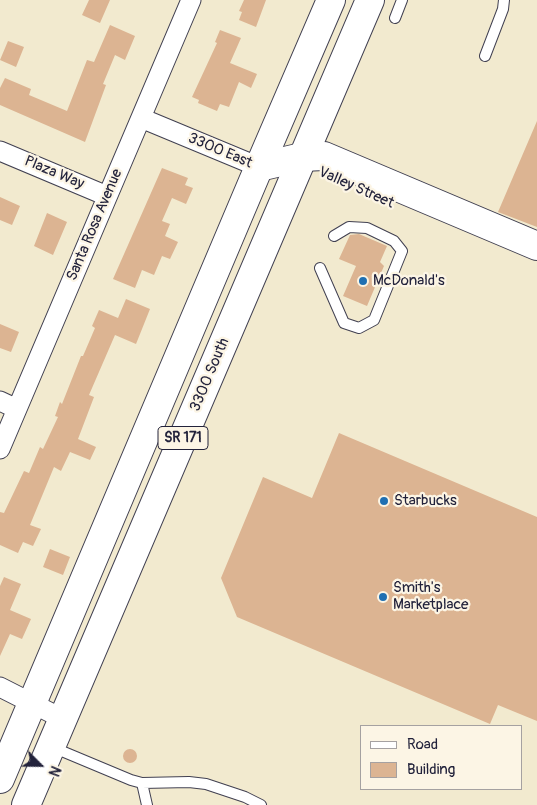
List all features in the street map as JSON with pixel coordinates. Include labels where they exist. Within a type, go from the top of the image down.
[{"type":"main road","name":"SR 171","points":[[0,779],[331,0]]},
{"type":"main road","name":"3300 South","points":[[26,805],[370,0]]},
{"type":"main road","name":"Valley Street","points":[[302,157],[324,156],[537,246]]},
{"type":"main road","name":"3300 East","points":[[259,167],[302,157]]},
{"type":"main road","name":"Valley Street","points":[[302,157],[316,173],[537,264]]},
{"type":"street","name":"Santa Rosa Avenue","points":[[0,449],[191,0]]},
{"type":"street","name":"3300 East","points":[[141,118],[259,167]]},
{"type":"street","name":"Plaza Way","points":[[0,150],[108,196]]},
{"type":"street","points":[[0,401],[17,409]]},
{"type":"street","points":[[0,687],[63,719]]},
{"type":"lane","points":[[395,18],[402,0]]},
{"type":"lane","points":[[485,56],[503,9],[504,0]]},
{"type":"lane","points":[[320,268],[344,323],[359,328],[374,320],[402,251],[394,241],[367,228],[349,227],[334,236]]},
{"type":"lane","points":[[51,747],[131,780],[206,784],[245,797],[261,805]]},
{"type":"lane","points":[[142,782],[147,805]]},
{"type":"building","points":[[89,0],[110,0],[100,23],[82,15]]},
{"type":"building","points":[[244,0],[266,0],[256,27],[239,20],[242,12],[239,11]]},
{"type":"building","points":[[110,25],[135,36],[125,60],[115,55],[103,84],[106,85],[85,142],[0,105],[0,88],[5,78],[31,89],[29,95],[67,111],[87,60],[94,62]]},
{"type":"building","points":[[220,30],[241,38],[230,63],[257,74],[251,88],[239,82],[229,107],[220,104],[217,111],[198,103],[199,100],[192,97],[217,43],[215,42]]},
{"type":"building","points":[[8,41],[24,47],[16,67],[0,60]]},
{"type":"building","points":[[537,121],[537,227],[498,212]]},
{"type":"building","points":[[162,168],[188,178],[185,185],[193,188],[186,204],[172,198],[162,221],[170,224],[165,236],[178,242],[170,259],[162,256],[154,275],[142,270],[135,288],[113,279]]},
{"type":"building","points":[[0,197],[20,206],[12,225],[0,220]]},
{"type":"building","points":[[47,213],[67,222],[53,255],[34,246]]},
{"type":"building","name":"McDonald's","points":[[359,234],[387,246],[380,262],[384,266],[367,306],[343,296],[356,266],[339,259],[350,235]]},
{"type":"building","points":[[126,299],[150,309],[136,344],[115,335],[89,395],[94,397],[78,439],[96,447],[90,460],[70,452],[61,471],[54,467],[30,525],[41,529],[33,546],[23,542],[18,553],[0,545],[0,512],[4,513],[24,471],[29,473],[40,447],[43,449],[58,417],[55,416],[60,402],[62,404],[81,356],[83,356],[95,328],[92,326],[99,310],[118,318]]},
{"type":"building","points":[[0,324],[19,332],[11,352],[0,348]]},
{"type":"building","name":"Smith's Marketplace","points":[[339,433],[537,517],[537,721],[498,705],[490,724],[237,617],[221,578],[263,477],[312,498]]},
{"type":"building","points":[[50,549],[70,557],[63,575],[43,567]]},
{"type":"building","points":[[4,577],[21,584],[10,610],[31,619],[22,639],[10,634],[0,656],[0,586]]},
{"type":"building","points":[[130,749],[135,751],[137,756],[135,761],[130,763],[125,761],[123,756],[125,751]]},
{"type":"place","name":"McDonald's","points":[[363,281]]},
{"type":"place","name":"Starbucks","points":[[384,501]]},
{"type":"place","name":"Smith's Marketplace","points":[[383,597]]}]
